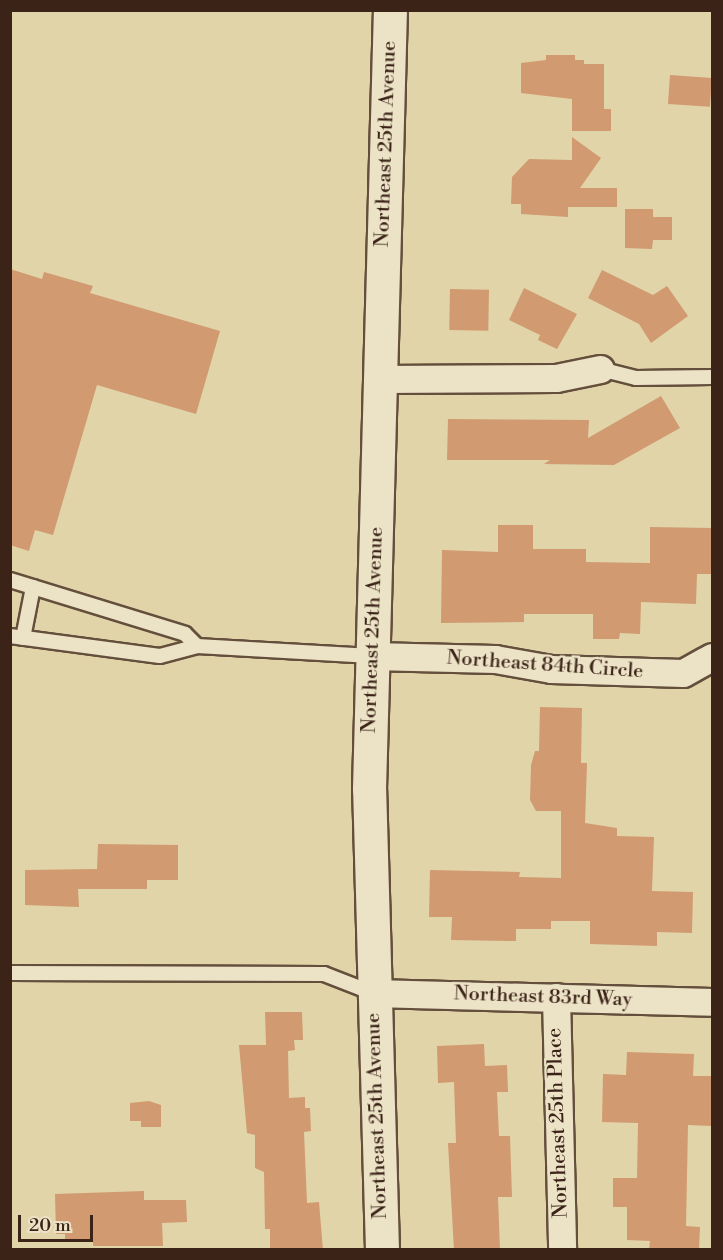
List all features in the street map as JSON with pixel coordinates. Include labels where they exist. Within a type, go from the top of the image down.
[{"type":"street","name":"Northeast 25th Avenue","points":[[382,1250],[369,862],[372,656],[390,10]]},
{"type":"street","points":[[380,379],[556,378],[600,369]]},
{"type":"street","name":"Northeast 84th Circle","points":[[372,656],[495,659],[551,669],[682,673],[712,657]]},
{"type":"street","name":"Northeast 83rd Way","points":[[373,993],[712,1002]]},
{"type":"street","name":"Northeast 25th Place","points":[[556,997],[562,1250]]},
{"type":"lane","points":[[600,369],[636,378],[712,377]]},
{"type":"lane","points":[[10,580],[185,634],[197,646]]},
{"type":"lane","points":[[33,587],[16,637],[160,656],[197,646],[372,656]]},
{"type":"lane","points":[[10,973],[324,974],[373,993]]},
{"type":"building","points":[[546,55],[575,55],[575,60],[584,60],[584,64],[604,64],[604,109],[611,109],[611,131],[572,131],[572,99],[521,93],[521,63],[546,60]]},
{"type":"building","points":[[670,75],[712,78],[710,107],[668,104]]},
{"type":"building","points":[[572,137],[601,158],[580,188],[617,188],[617,207],[568,207],[568,217],[521,214],[521,204],[511,204],[512,177],[529,159],[572,160]]},
{"type":"building","points":[[625,209],[653,209],[653,217],[672,217],[672,240],[653,240],[652,249],[625,248]]},
{"type":"building","points":[[10,269],[42,279],[44,272],[93,286],[90,293],[220,331],[196,414],[97,385],[53,535],[35,530],[29,551],[10,545]]},
{"type":"building","points":[[602,270],[653,295],[667,286],[688,316],[651,343],[639,324],[588,298]]},
{"type":"building","points":[[524,288],[577,314],[557,349],[538,340],[540,335],[509,320]]},
{"type":"building","points":[[450,289],[489,290],[488,331],[449,330]]},
{"type":"building","points":[[661,396],[680,428],[614,465],[544,464],[550,460],[447,460],[448,419],[589,420],[588,438]]},
{"type":"building","points":[[498,525],[533,525],[533,549],[586,549],[586,562],[650,563],[650,527],[712,528],[712,574],[697,574],[696,604],[641,602],[640,634],[620,633],[619,639],[593,639],[593,614],[524,614],[524,622],[441,623],[442,550],[498,552]]},
{"type":"building","points":[[540,707],[582,708],[581,763],[587,763],[585,823],[617,828],[617,836],[654,837],[652,891],[693,892],[692,933],[657,932],[657,946],[590,944],[590,921],[551,921],[551,929],[516,929],[516,941],[451,940],[452,917],[429,917],[430,870],[520,872],[519,877],[561,878],[561,811],[536,811],[530,800],[531,765],[535,751],[539,751]]},
{"type":"building","points":[[98,844],[178,845],[178,880],[147,880],[147,889],[78,889],[79,907],[25,905],[25,870],[97,869]]},
{"type":"building","points":[[265,1012],[302,1012],[303,1040],[294,1040],[295,1050],[288,1051],[289,1098],[305,1097],[305,1108],[310,1108],[311,1131],[304,1132],[307,1203],[319,1202],[323,1250],[270,1250],[270,1229],[265,1229],[264,1172],[255,1168],[255,1135],[247,1133],[239,1045],[266,1045]]},
{"type":"building","points":[[484,1044],[485,1066],[507,1065],[508,1092],[497,1092],[499,1136],[510,1136],[512,1197],[498,1197],[500,1250],[454,1250],[448,1143],[456,1143],[454,1082],[438,1083],[437,1046]]},
{"type":"building","points":[[627,1052],[694,1054],[693,1076],[712,1076],[712,1126],[688,1125],[686,1226],[700,1227],[699,1250],[649,1250],[650,1241],[627,1240],[627,1207],[613,1207],[613,1178],[637,1178],[638,1123],[602,1122],[603,1074],[626,1075]]},
{"type":"building","points":[[149,1101],[161,1105],[161,1127],[141,1127],[141,1121],[130,1121],[130,1103]]},
{"type":"building","points":[[144,1191],[144,1200],[186,1200],[187,1222],[162,1223],[163,1246],[93,1246],[93,1241],[65,1242],[65,1234],[56,1234],[55,1194]]}]
